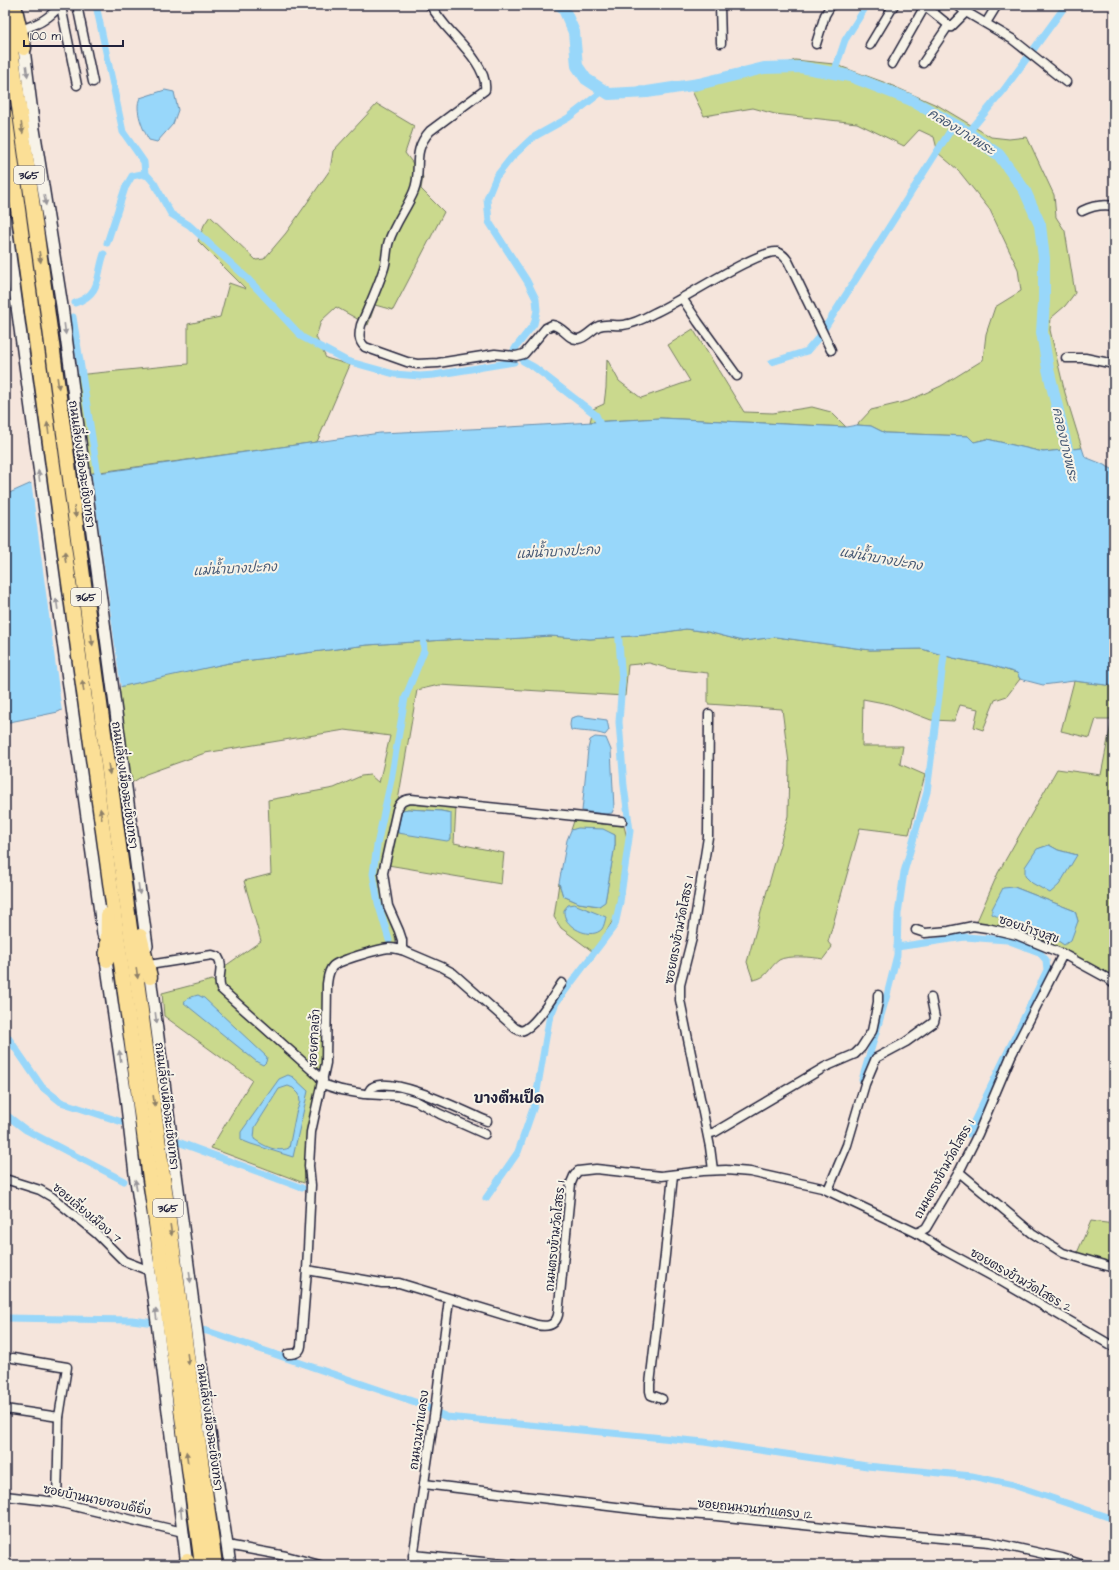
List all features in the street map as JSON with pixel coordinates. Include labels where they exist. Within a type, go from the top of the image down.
[{"type":"highway","points":[[14,5],[24,48]]},
{"type":"highway","name":"ถนนเลี่ยงเมืองฉะเชิงเทรา","points":[[5,6],[120,851],[117,874],[202,1565]]},
{"type":"highway","name":"ถนนเลี่ยงเมืองฉะเชิงเทรา","points":[[5,114],[74,620],[120,851]]},
{"type":"highway","points":[[106,960],[117,874]]},
{"type":"highway","points":[[117,874],[150,971]]},
{"type":"highway","name":"ถนนเลี่ยงเมืองฉะเชิงเทรา","points":[[117,874],[216,1565]]},
{"type":"main road","name":"ถนนเลี่ยงเมืองฉะเชิงเทรา","points":[[18,5],[34,129],[66,345],[120,851],[150,971],[210,1432],[230,1565]]},
{"type":"main road","name":"365","points":[[5,219],[126,1098],[135,1174],[150,1271],[187,1564]]},
{"type":"street","points":[[77,5],[93,82]]},
{"type":"street","points":[[430,5],[444,24],[466,47],[481,73],[485,90],[430,131],[419,147],[417,180],[414,191],[389,240],[384,268],[361,325],[359,334],[362,345],[407,362],[428,364],[495,354],[524,354],[546,328],[552,325],[561,328],[573,338],[579,339],[598,326],[631,323],[655,313],[755,258],[775,252],[780,253],[788,261],[831,350]]},
{"type":"street","points":[[720,5],[721,43]]},
{"type":"street","points":[[816,44],[825,15],[831,5]]},
{"type":"street","points":[[870,45],[894,5]]},
{"type":"street","points":[[892,64],[924,5],[951,27],[966,12]]},
{"type":"street","points":[[957,5],[966,12],[986,22],[1012,39],[1066,82]]},
{"type":"street","points":[[986,22],[997,5]]},
{"type":"street","points":[[21,31],[28,26],[43,20],[61,6],[77,85]]},
{"type":"street","points":[[923,63],[948,26]]},
{"type":"street","points":[[1082,211],[1091,207],[1102,205],[1114,206]]},
{"type":"street","points":[[682,298],[738,376]]},
{"type":"street","points":[[1066,358],[1086,358],[1114,364]]},
{"type":"street","name":"ซอยตรงข้ามวัดโสธร 1","points":[[709,714],[708,837],[692,938],[680,985],[681,1004],[708,1134],[713,1170]]},
{"type":"street","points":[[402,950],[402,940],[399,930],[388,906],[383,873],[397,810],[404,800],[411,799],[622,821]]},
{"type":"street","name":"ซอยบำรุงสุข","points":[[916,930],[925,933],[949,931],[973,926],[988,928],[1017,935],[1063,954]]},
{"type":"street","name":"ซอยศาลเจ้า","points":[[288,1354],[298,1352],[301,1346],[312,1185],[310,1166],[312,1132],[326,1063],[328,1020],[327,984],[330,970],[341,962],[377,951],[390,948],[402,950],[447,969],[468,985],[515,1028],[521,1031],[526,1030],[535,1020],[562,983]]},
{"type":"street","points":[[1063,954],[1107,978],[1114,984]]},
{"type":"street","name":"ถนนตรงข้ามวัดโสธร 1","points":[[450,1298],[537,1325],[549,1326],[554,1324],[557,1321],[558,1315],[571,1183],[574,1176],[582,1170],[596,1169],[648,1176],[673,1175],[713,1170],[750,1172],[828,1190],[917,1233],[926,1228],[959,1172],[978,1134],[1011,1056],[1063,954]]},
{"type":"street","points":[[150,971],[212,955],[218,957],[221,965],[219,982],[221,989],[322,1082],[341,1090],[368,1094],[400,1096],[416,1101],[440,1114],[485,1134]]},
{"type":"street","points":[[708,1134],[715,1132],[825,1067],[855,1054],[861,1048],[872,1030],[878,995]]},
{"type":"street","points":[[828,1190],[848,1145],[865,1084],[876,1058],[906,1042],[934,1022],[935,1018],[931,998]]},
{"type":"street","points":[[368,1094],[373,1087],[380,1085],[416,1090],[487,1121]]},
{"type":"street","points":[[959,1172],[1032,1233],[1063,1253],[1114,1268]]},
{"type":"street","points":[[662,1399],[651,1396],[650,1384],[673,1175]]},
{"type":"street","name":"ซอยเลี่ยงเมือง 7","points":[[5,1179],[40,1190],[52,1197],[96,1234],[124,1261],[150,1271]]},
{"type":"street","name":"ซอยตรงข้ามวัดโสธร 2","points":[[917,1233],[942,1249],[1001,1281],[1114,1348]]},
{"type":"street","points":[[306,1270],[382,1283],[399,1283],[450,1298]]},
{"type":"street","name":"ถนนวนท่าแครง","points":[[412,1565],[450,1298]]},
{"type":"street","points":[[13,1358],[67,1366],[59,1417],[57,1502]]},
{"type":"street","points":[[5,1409],[59,1417]]},
{"type":"street","name":"ซอยถนนวนท่าแครง 12","points":[[424,1484],[658,1512],[717,1516],[891,1534],[990,1542],[1055,1556],[1083,1565]]},
{"type":"street","name":"ซอยบ้านนายชอบดียิ่ง","points":[[5,1496],[57,1502],[184,1532]]},
{"type":"street","points":[[227,1545],[286,1556],[320,1565]]},
{"type":"street","points":[[413,1555],[514,1565]]},
{"type":"green space","points":[[795,60],[834,64],[886,83],[939,106],[991,137],[1009,139],[1027,137],[1054,195],[1056,217],[1065,231],[1075,293],[1065,306],[1051,318],[1050,330],[1065,393],[1082,448],[1043,452],[987,439],[974,442],[968,436],[885,433],[871,426],[857,425],[871,410],[908,401],[941,386],[983,360],[986,334],[995,307],[1021,291],[1018,269],[990,210],[958,170],[938,153],[934,137],[919,130],[904,146],[857,123],[775,114],[753,108],[704,116],[692,91],[768,71]]},
{"type":"green space","points":[[377,104],[414,126],[405,153],[423,177],[421,189],[444,212],[393,310],[375,305],[368,325],[336,307],[321,321],[316,337],[326,358],[350,365],[317,442],[78,475],[66,376],[188,364],[188,324],[220,317],[229,283],[246,289],[198,241],[204,225],[210,216],[256,260],[264,259],[286,233],[330,170],[333,151]]},
{"type":"green space","points":[[693,329],[744,412],[773,413],[812,407],[831,412],[846,427],[661,418],[590,422],[593,409],[604,404],[607,359],[619,381],[641,398],[690,381],[668,345]]},
{"type":"green space","points":[[686,629],[708,632],[743,641],[776,637],[870,650],[922,649],[1017,673],[1020,679],[1007,696],[995,700],[983,730],[974,727],[978,709],[960,705],[954,721],[931,720],[889,704],[863,699],[862,746],[903,746],[900,764],[925,775],[909,834],[860,828],[828,942],[832,947],[823,959],[800,957],[783,958],[775,963],[765,975],[753,980],[747,962],[788,816],[789,763],[782,709],[708,704],[708,673],[671,669],[649,663],[628,665],[625,696],[439,685],[417,690],[399,795],[380,874],[395,934],[396,945],[329,967],[323,1069],[320,1074],[224,988],[218,971],[261,941],[244,881],[271,874],[268,800],[334,788],[361,776],[370,775],[379,783],[390,736],[345,730],[205,753],[146,774],[120,790],[105,690],[229,663],[367,645],[461,639],[495,640],[550,636],[590,639],[645,635]]},
{"type":"green space","points":[[1074,681],[1114,686],[1114,985],[1072,954],[977,921],[998,873],[1057,769],[1101,775],[1112,719],[1096,719],[1090,738],[1061,731]],"holes":[[[1049,845],[1058,850],[1077,855],[1038,849]],[[1014,887],[1075,911],[1078,921],[1064,944],[1025,924]]]},
{"type":"green space","points":[[402,805],[456,807],[454,843],[504,853],[501,884],[388,865]],"holes":[[[408,809],[451,813],[402,811]]]},
{"type":"green space","points":[[574,821],[624,826],[627,838],[615,917],[603,937],[592,951],[561,928],[554,917],[559,883],[563,896],[579,903],[599,906],[605,901],[615,845],[615,835],[593,829],[571,830]]},
{"type":"green space","points":[[212,980],[316,1079],[317,1086],[309,1129],[304,1183],[211,1148],[252,1080],[164,1016],[162,993]]},
{"type":"green space","points":[[1091,1221],[1114,1224],[1114,1263],[1077,1253]]},
{"type":"water","points":[[165,90],[174,92],[178,110],[173,124],[157,142],[149,140],[144,131],[140,119],[138,103],[140,98]]},
{"type":"water","name":"แม่น้ำบางปะกง","points":[[660,418],[846,427],[857,425],[871,426],[885,433],[968,436],[974,442],[987,439],[1043,452],[1082,448],[1085,457],[1114,470],[1114,686],[1074,681],[1043,685],[1020,679],[1017,673],[922,649],[870,650],[776,637],[743,641],[708,632],[686,629],[646,635],[590,639],[550,636],[495,640],[461,639],[367,645],[229,663],[96,692],[58,712],[5,723],[5,495],[34,482],[380,433]]},
{"type":"water","points":[[578,716],[607,720],[609,730],[605,735],[593,732],[571,730],[571,718]]},
{"type":"water","points":[[595,737],[606,738],[611,750],[614,808],[612,813],[605,814],[582,811],[588,749],[590,740]]},
{"type":"water","points":[[408,809],[451,813],[451,839],[447,841],[398,833],[402,810]]},
{"type":"water","points":[[578,828],[603,829],[615,835],[615,845],[605,902],[599,906],[579,903],[563,896],[559,883],[567,840],[571,830]]},
{"type":"water","points":[[1049,845],[1058,850],[1077,855],[1059,885],[1050,893],[1032,883],[1025,876],[1025,867],[1037,849]]},
{"type":"water","points":[[1014,887],[1075,911],[1078,921],[1071,940],[1064,945],[1051,936],[1025,924],[1013,924],[992,914],[992,909],[1003,888]]},
{"type":"water","points":[[574,904],[606,917],[602,929],[598,932],[587,933],[581,932],[571,925],[565,917],[564,910],[568,905]]},
{"type":"water","points":[[198,995],[204,998],[267,1057],[266,1062],[263,1065],[257,1062],[184,1003],[188,998]]},
{"type":"water","points":[[288,1075],[293,1077],[308,1091],[293,1157],[241,1140],[241,1132],[279,1079]],"holes":[[[288,1086],[293,1088],[299,1094],[300,1102],[296,1113],[289,1148],[280,1150],[275,1149],[254,1139],[255,1127],[279,1089]]]},
{"type":"pier","points":[[91,471],[121,689],[97,694],[62,712],[31,481]]},
{"type":"waterway","points":[[96,5],[123,132],[144,162],[145,175]]},
{"type":"waterway","name":"คลองบางพระ","points":[[559,5],[563,7],[574,32],[577,66],[586,79],[609,94],[647,92],[699,84],[764,68],[800,67],[850,76],[911,100],[964,130],[999,155],[1025,191],[1040,225],[1044,258],[1042,332],[1048,369],[1071,465]]},
{"type":"waterway","points":[[834,73],[845,40],[867,5]]},
{"type":"waterway","points":[[968,133],[1003,91],[1066,5]]},
{"type":"waterway","points":[[509,359],[516,347],[534,324],[537,310],[536,299],[527,281],[489,222],[487,199],[496,177],[511,158],[532,138],[568,118],[604,90]]},
{"type":"waterway","points":[[772,362],[807,351],[819,337],[954,125]]},
{"type":"waterway","points":[[107,243],[125,188],[132,176],[142,174],[148,176],[154,183],[171,214],[189,225],[247,278],[302,337],[347,361],[394,374],[420,376],[514,362]]},
{"type":"waterway","points":[[75,303],[90,295],[94,289],[97,283],[104,254]]},
{"type":"waterway","points":[[73,317],[99,481]]},
{"type":"waterway","points":[[523,361],[534,367],[596,415],[602,429]]},
{"type":"waterway","points":[[486,1198],[518,1152],[535,1103],[549,1020],[556,1003],[615,925],[620,902],[630,831],[624,786],[619,722],[622,682],[618,628]]},
{"type":"waterway","points":[[389,940],[378,903],[373,874],[377,845],[391,780],[405,698],[424,651],[423,633]]},
{"type":"waterway","points":[[862,1080],[897,955],[898,914],[904,872],[927,792],[945,648]]},
{"type":"waterway","points":[[897,947],[965,937],[1007,940],[1039,952],[1046,960],[1047,970],[968,1134]]},
{"type":"waterway","points":[[5,1033],[42,1087],[61,1102],[125,1123]]},
{"type":"waterway","points":[[5,1114],[26,1130],[124,1181]]},
{"type":"waterway","points":[[178,1142],[302,1188]]},
{"type":"waterway","points":[[5,1318],[132,1320],[154,1323]]},
{"type":"waterway","points":[[201,1330],[418,1403],[430,1409]]},
{"type":"waterway","points":[[440,1414],[447,1417],[704,1442],[867,1466],[972,1476],[1013,1485],[1114,1519]]},
{"type":"district","name":"บางตีนเป็ด","points":[[509,1098]]}]
